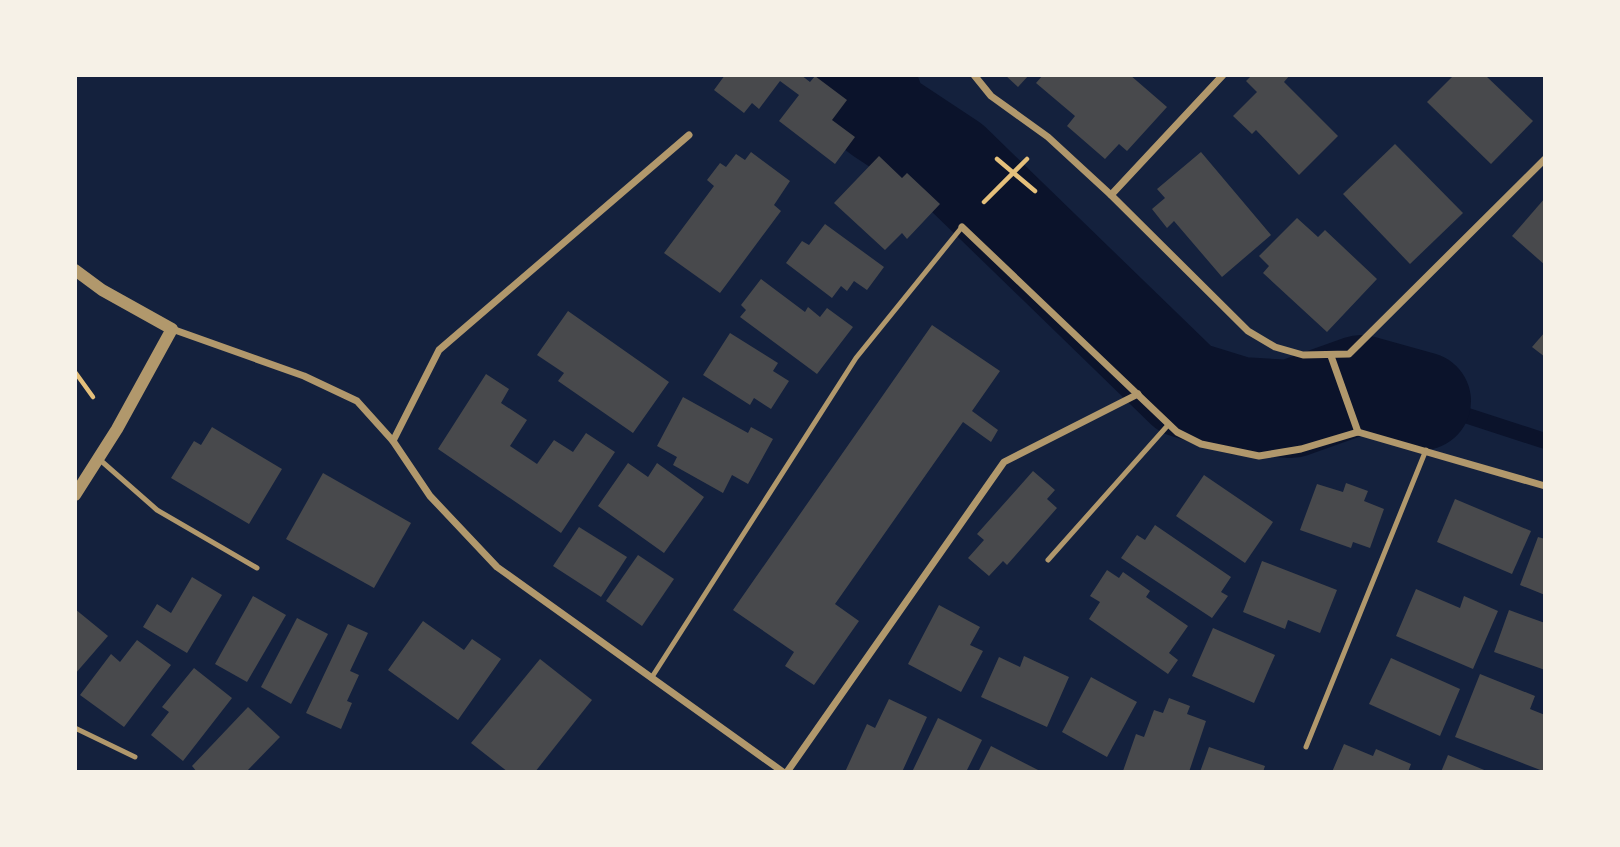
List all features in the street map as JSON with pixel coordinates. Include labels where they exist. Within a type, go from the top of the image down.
[{"type":"street","points":[[974,75],[991,96],[1048,137],[1111,195],[1248,331],[1275,347],[1303,355],[1349,354],[1545,159]]},
{"type":"street","points":[[1111,195],[1223,75]]},
{"type":"street","points":[[393,441],[439,350],[689,135]]},
{"type":"street","points":[[962,226],[1169,424],[1201,444],[1259,456],[1301,449],[1358,432],[1545,486]]},
{"type":"street","points":[[75,270],[102,290],[172,328],[304,376],[357,401],[393,441],[430,496],[497,567],[785,772],[1004,462],[1138,394]]},
{"type":"street","points":[[75,495],[99,458],[172,328]]},
{"type":"street","points":[[1331,356],[1358,432]]},
{"type":"lane","points":[[652,677],[856,358],[962,226]]},
{"type":"lane","points":[[1048,560],[1169,424]]},
{"type":"lane","points":[[1306,747],[1426,450]]},
{"type":"lane","points":[[99,458],[157,510],[257,568]]},
{"type":"lane","points":[[75,728],[135,757]]},
{"type":"path","points":[[998,159],[1035,191]]},
{"type":"path","points":[[983,203],[1002,184]]},
{"type":"building","points":[[725,75],[801,75],[810,82],[815,76],[847,100],[832,120],[855,137],[835,164],[779,121],[799,95],[780,81],[759,109],[752,103],[744,113],[714,90]]},
{"type":"building","points":[[1005,75],[1029,75],[1018,87]]},
{"type":"building","points":[[1043,75],[1130,75],[1167,107],[1127,151],[1119,144],[1105,159],[1067,126],[1075,116],[1036,83]]},
{"type":"building","points":[[1252,75],[1290,75],[1284,82],[1338,136],[1299,175],[1256,130],[1252,134],[1233,116],[1257,92],[1246,81]]},
{"type":"building","points":[[1454,75],[1485,75],[1533,121],[1491,164],[1427,102]]},
{"type":"building","points":[[1395,144],[1463,213],[1410,264],[1343,194]]},
{"type":"building","points":[[751,152],[790,181],[774,205],[781,211],[720,293],[664,253],[714,186],[707,180],[720,163],[726,167],[736,154],[745,160]]},
{"type":"building","points":[[1201,152],[1271,235],[1222,277],[1174,221],[1167,228],[1152,209],[1165,198],[1157,189]]},
{"type":"building","points":[[879,156],[902,178],[907,173],[940,204],[907,239],[902,233],[885,250],[834,203]]},
{"type":"building","points":[[1545,198],[1545,265],[1512,236]]},
{"type":"building","points":[[1297,218],[1318,237],[1325,230],[1377,279],[1327,332],[1263,273],[1269,266],[1259,256]]},
{"type":"building","points":[[825,224],[884,267],[867,290],[854,281],[847,291],[841,286],[832,298],[786,263],[802,241],[809,245]]},
{"type":"building","points":[[761,279],[805,312],[808,307],[820,317],[827,308],[853,327],[817,374],[740,317],[746,310],[741,305]]},
{"type":"building","points":[[568,311],[669,382],[633,433],[558,381],[564,373],[537,355]]},
{"type":"building","points":[[932,325],[1000,371],[972,411],[998,430],[991,442],[963,422],[835,604],[859,621],[814,685],[785,666],[794,652],[733,610]]},
{"type":"building","points":[[1545,332],[1545,357],[1532,347]]},
{"type":"building","points":[[730,333],[778,363],[773,371],[789,381],[771,409],[754,398],[750,405],[703,375]]},
{"type":"building","points":[[486,374],[509,389],[501,403],[527,420],[510,446],[537,464],[554,440],[573,452],[586,433],[615,452],[561,533],[438,449]]},
{"type":"building","points":[[683,397],[748,433],[751,427],[773,439],[748,484],[732,475],[723,493],[673,465],[677,457],[657,446]]},
{"type":"building","points":[[212,427],[282,469],[249,524],[171,478],[194,441],[201,445]]},
{"type":"building","points":[[628,463],[648,477],[657,463],[704,497],[664,553],[598,506]]},
{"type":"building","points":[[1033,471],[1055,490],[1047,499],[1057,508],[1007,565],[1003,561],[989,576],[968,558],[984,540],[977,534]]},
{"type":"building","points":[[323,473],[411,523],[374,588],[286,539]]},
{"type":"building","points":[[1204,475],[1273,522],[1245,563],[1176,516]]},
{"type":"building","points":[[1346,483],[1368,491],[1364,501],[1384,509],[1370,548],[1353,542],[1351,548],[1300,530],[1317,484],[1343,492]]},
{"type":"building","points":[[1455,499],[1531,531],[1512,574],[1437,542]]},
{"type":"building","points":[[1155,525],[1231,577],[1221,592],[1228,596],[1212,618],[1121,558],[1137,535],[1145,540]]},
{"type":"building","points":[[579,527],[627,557],[601,597],[553,566]]},
{"type":"building","points":[[1538,537],[1545,539],[1545,595],[1520,585]]},
{"type":"building","points":[[638,555],[674,579],[642,626],[606,601]]},
{"type":"building","points":[[1262,561],[1337,590],[1320,633],[1288,620],[1285,629],[1243,612]]},
{"type":"building","points":[[1107,570],[1119,578],[1123,572],[1150,591],[1146,597],[1188,626],[1169,653],[1178,660],[1168,674],[1089,619],[1100,602],[1090,596]]},
{"type":"building","points":[[192,577],[222,595],[187,653],[143,627],[157,604],[171,613]]},
{"type":"building","points":[[1416,589],[1460,608],[1464,596],[1498,611],[1473,669],[1396,636]]},
{"type":"building","points":[[253,596],[286,615],[247,682],[215,664]]},
{"type":"building","points":[[939,605],[980,627],[970,645],[983,651],[961,692],[908,664]]},
{"type":"building","points":[[75,609],[108,636],[75,674]]},
{"type":"building","points":[[1509,610],[1545,623],[1545,670],[1494,652]]},
{"type":"building","points":[[297,618],[328,634],[291,704],[261,687]]},
{"type":"building","points":[[423,621],[464,650],[472,639],[501,659],[458,720],[388,670]]},
{"type":"building","points":[[348,624],[368,633],[350,671],[359,675],[347,701],[352,703],[341,729],[306,713]]},
{"type":"building","points":[[1213,628],[1275,655],[1254,703],[1192,676]]},
{"type":"building","points":[[137,640],[171,665],[124,727],[80,695],[111,654],[120,662]]},
{"type":"building","points":[[1024,656],[1069,677],[1047,727],[981,697],[999,657],[1020,667]]},
{"type":"building","points":[[1391,658],[1460,689],[1440,736],[1369,704]]},
{"type":"building","points":[[540,659],[592,700],[535,772],[508,772],[471,743]]},
{"type":"building","points":[[194,668],[232,698],[183,761],[151,735],[169,712],[162,707]]},
{"type":"building","points":[[1480,674],[1535,696],[1530,709],[1545,715],[1543,771],[1455,737]]},
{"type":"building","points":[[1091,677],[1137,702],[1107,757],[1062,732]]},
{"type":"building","points":[[1169,698],[1190,706],[1187,714],[1206,721],[1189,772],[1123,771],[1136,734],[1144,737],[1154,710],[1163,713]]},
{"type":"building","points":[[889,699],[927,717],[902,772],[845,772],[867,724],[875,728]]},
{"type":"building","points":[[248,707],[280,737],[246,772],[197,772],[192,766]]},
{"type":"building","points":[[938,718],[982,740],[966,772],[912,772]]},
{"type":"building","points":[[1344,744],[1373,756],[1376,749],[1411,764],[1408,772],[1332,772]]},
{"type":"building","points":[[991,746],[1042,772],[978,772]]},
{"type":"building","points":[[1209,747],[1265,766],[1263,772],[1200,772]]},
{"type":"building","points":[[1448,755],[1489,772],[1441,772]]},
{"type":"waterway","points":[[865,75],[880,115],[951,162],[1185,389],[1240,406],[1291,409],[1361,384],[1422,401]]},
{"type":"waterway","points":[[1422,401],[1545,441]]}]
